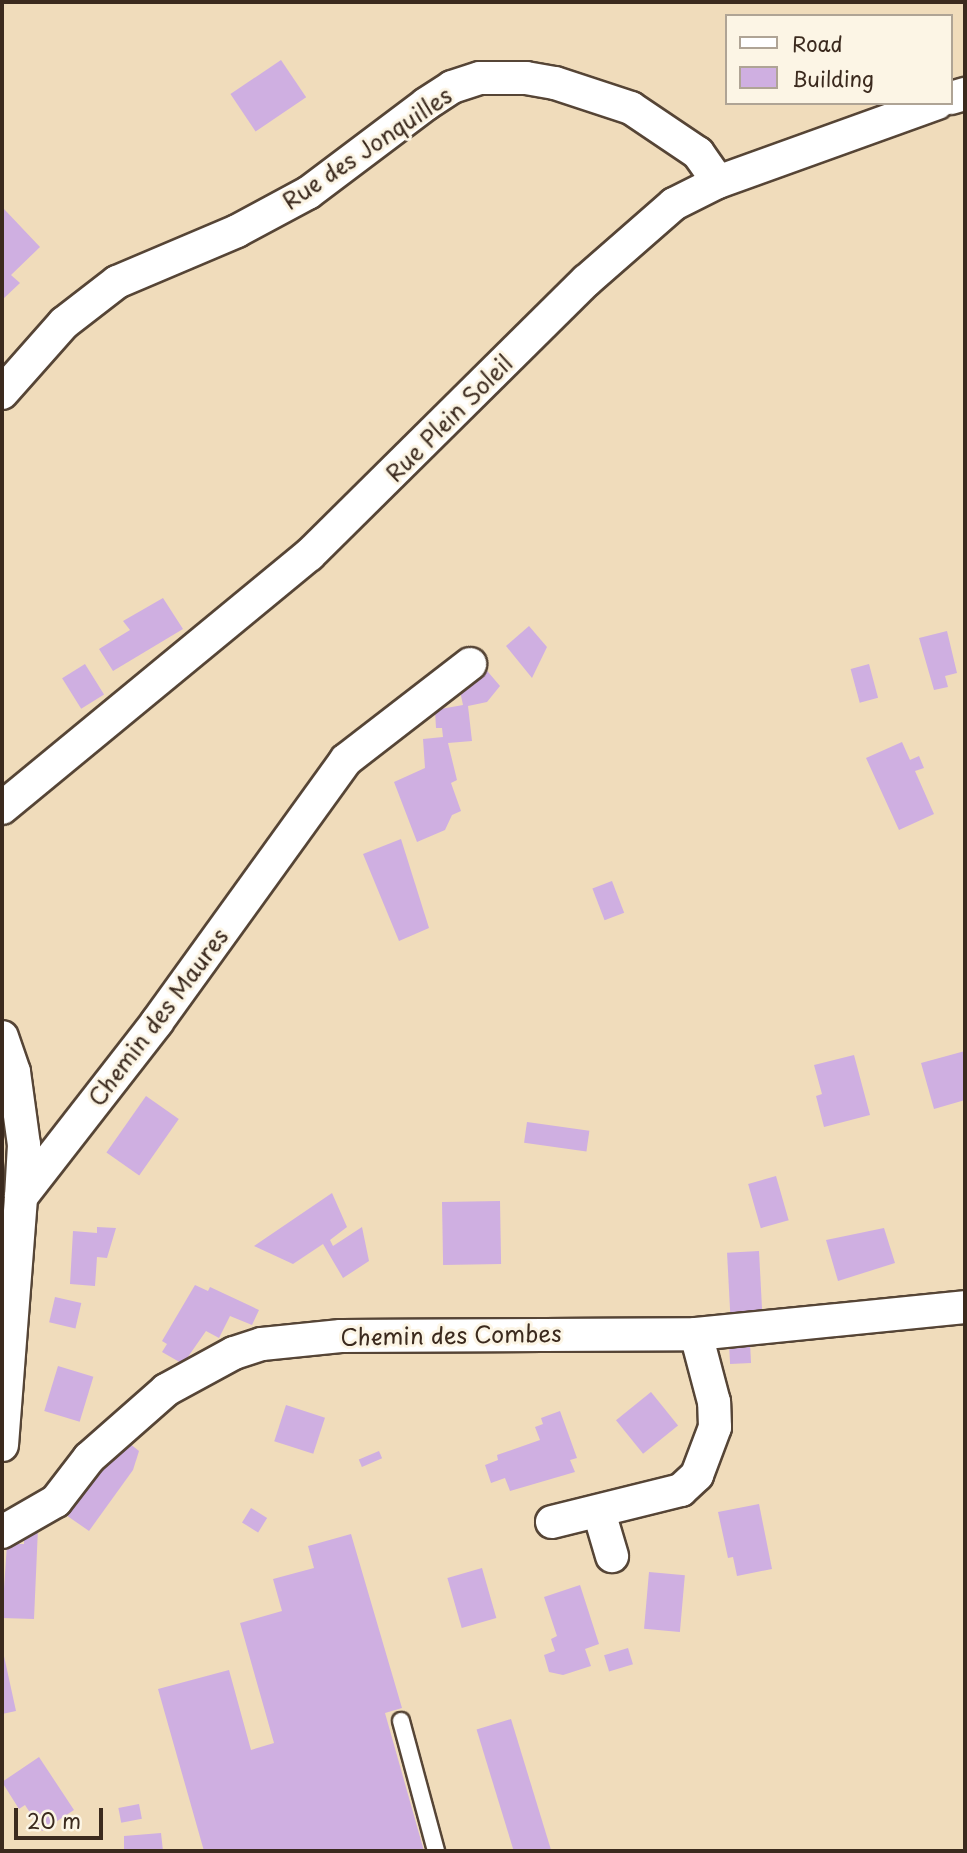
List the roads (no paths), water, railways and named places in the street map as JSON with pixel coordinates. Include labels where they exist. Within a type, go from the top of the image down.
[{"type":"street","name":"Rue des Jonquilles","points":[[2,393],[64,323],[117,282],[237,231],[308,193],[426,104],[452,87],[480,78],[555,83],[631,108],[698,153],[718,182]]},
{"type":"street","name":"Rue Plein Soleil","points":[[2,808],[309,555],[586,281],[674,204],[718,182],[931,105]]},
{"type":"street","name":"Chemin des Maures","points":[[21,1196],[157,1022],[346,760],[470,664]]},
{"type":"street","points":[[2,1037],[14,1072],[24,1145],[2,1445]]},
{"type":"street","name":"Chemin des Combes","points":[[2,1532],[56,1501],[89,1458],[166,1390],[233,1353],[262,1344],[341,1336],[696,1334],[965,1307]]},
{"type":"street","points":[[552,1522],[681,1490],[698,1475],[715,1427],[714,1402],[696,1334]]},
{"type":"street","points":[[599,1512],[612,1556]]},
{"type":"lane","points":[[401,1721],[436,1851]]}]
